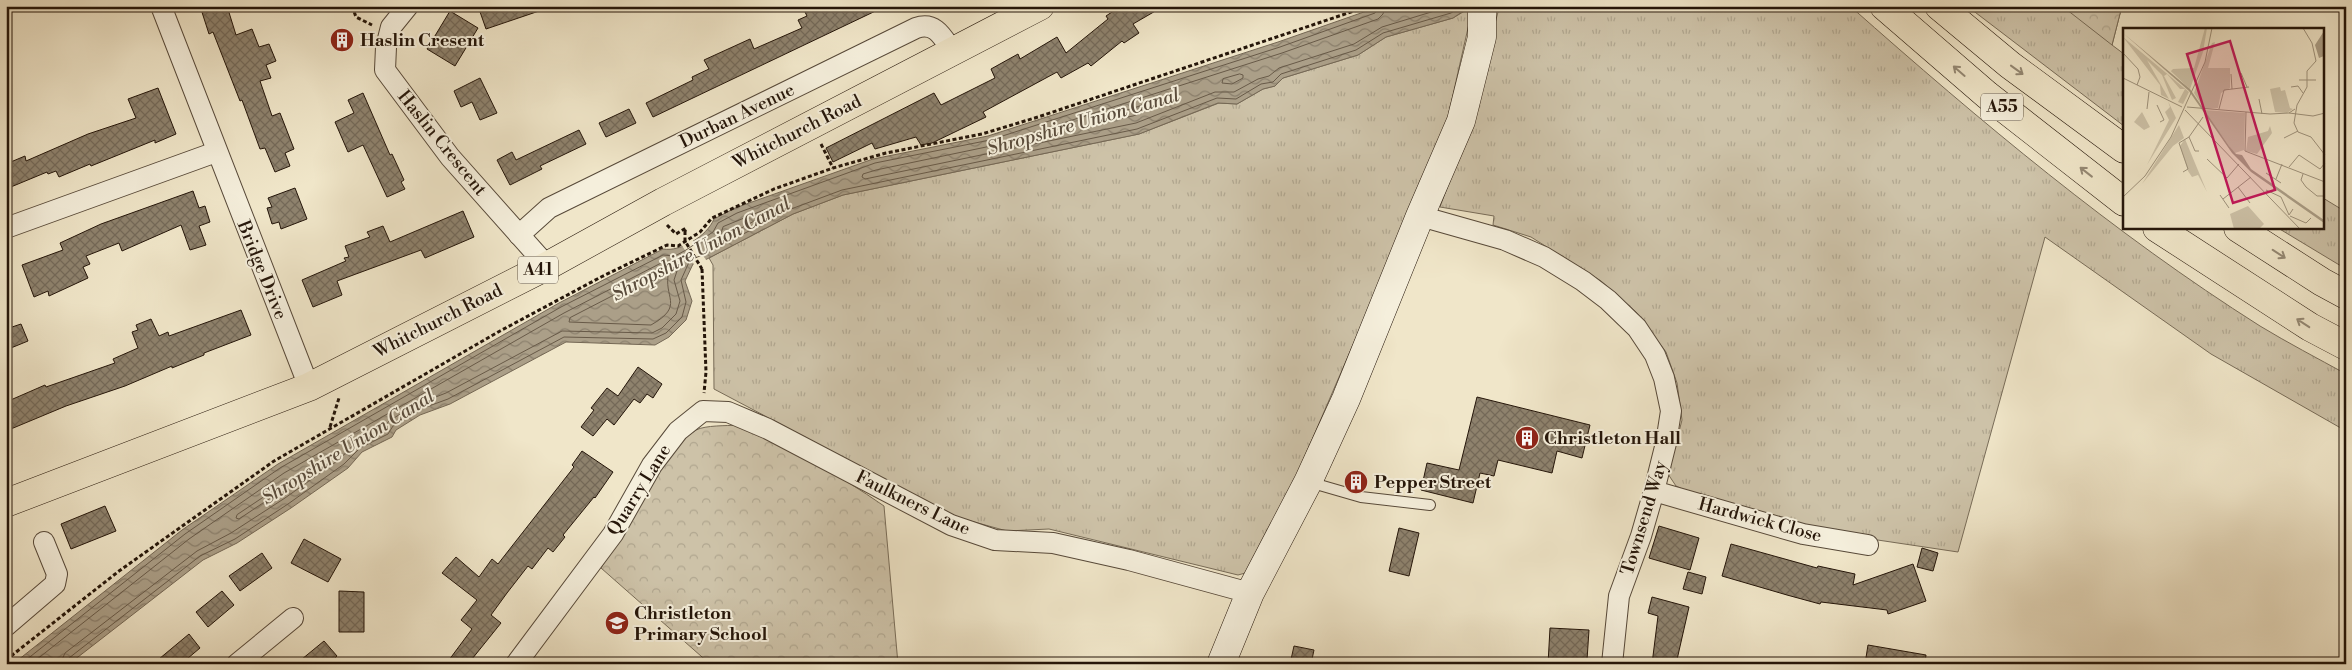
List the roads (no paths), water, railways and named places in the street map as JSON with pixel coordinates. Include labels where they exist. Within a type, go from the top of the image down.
[{"type":"highway","name":"Whitchurch Road","points":[[6,504],[309,387],[547,266],[664,202],[1040,6]]},
{"type":"highway","name":"A55","points":[[1884,6],[1987,95],[2123,201]]},
{"type":"highway","name":"A55","points":[[1939,6],[2010,65],[2123,149]]},
{"type":"highway","points":[[2160,229],[2310,327],[2346,346]]},
{"type":"highway","points":[[2240,229],[2322,282],[2346,295]]},
{"type":"street","name":"Bridge Drive","points":[[161,6],[216,152],[309,387]]},
{"type":"street","name":"Haslin Crescent","points":[[408,6],[389,34],[386,47],[385,70],[450,157],[547,266]]},
{"type":"street","points":[[1221,664],[1250,593],[1308,482],[1346,399],[1420,216],[1461,122],[1482,37],[1482,7]]},
{"type":"street","name":"Durban Avenue","points":[[519,235],[549,208],[923,25],[933,28],[953,52]]},
{"type":"street","points":[[6,228],[216,152]]},
{"type":"street","name":"Townsend Way","points":[[1420,216],[1505,240],[1544,257],[1583,281],[1608,300],[1637,328],[1655,355],[1664,378],[1671,412],[1666,443],[1654,491],[1619,596],[1612,664]]},
{"type":"street","name":"Faulkners Lane","points":[[703,411],[728,412],[768,429],[951,524],[995,540],[1052,543],[1129,560],[1250,593]]},
{"type":"street","name":"Quarry Lane","points":[[516,664],[613,534],[652,465],[678,431],[703,411]]},
{"type":"street","name":"Hardwick Close","points":[[1654,491],[1803,534],[1868,545]]},
{"type":"street","points":[[6,626],[55,584],[57,574],[44,542]]},
{"type":"street","points":[[237,664],[293,618]]},
{"type":"lane","points":[[1308,482],[1361,497],[1430,505]]},
{"type":"water","name":"Shropshire Union Canal","points":[[1381,6],[1471,6],[1453,18],[1386,37],[1358,55],[1283,78],[1275,86],[1263,89],[1237,104],[1218,103],[1139,134],[843,195],[793,214],[707,259],[693,264],[685,281],[692,301],[686,320],[669,337],[655,345],[566,342],[450,404],[420,415],[396,430],[392,437],[362,452],[348,468],[291,508],[237,543],[203,560],[69,664],[13,664],[182,530],[278,464],[559,303],[663,249],[678,248],[693,242],[706,231],[714,219],[735,208],[873,159],[988,136],[1278,42]]},
{"type":"place","name":"Haslin Cresent","points":[[342,40]]},
{"type":"place","name":"Christleton Hall","points":[[1527,438]]},
{"type":"place","name":"Pepper Street","points":[[1356,482]]},
{"type":"place","name":"Christleton Primary School","points":[[617,623]]}]
